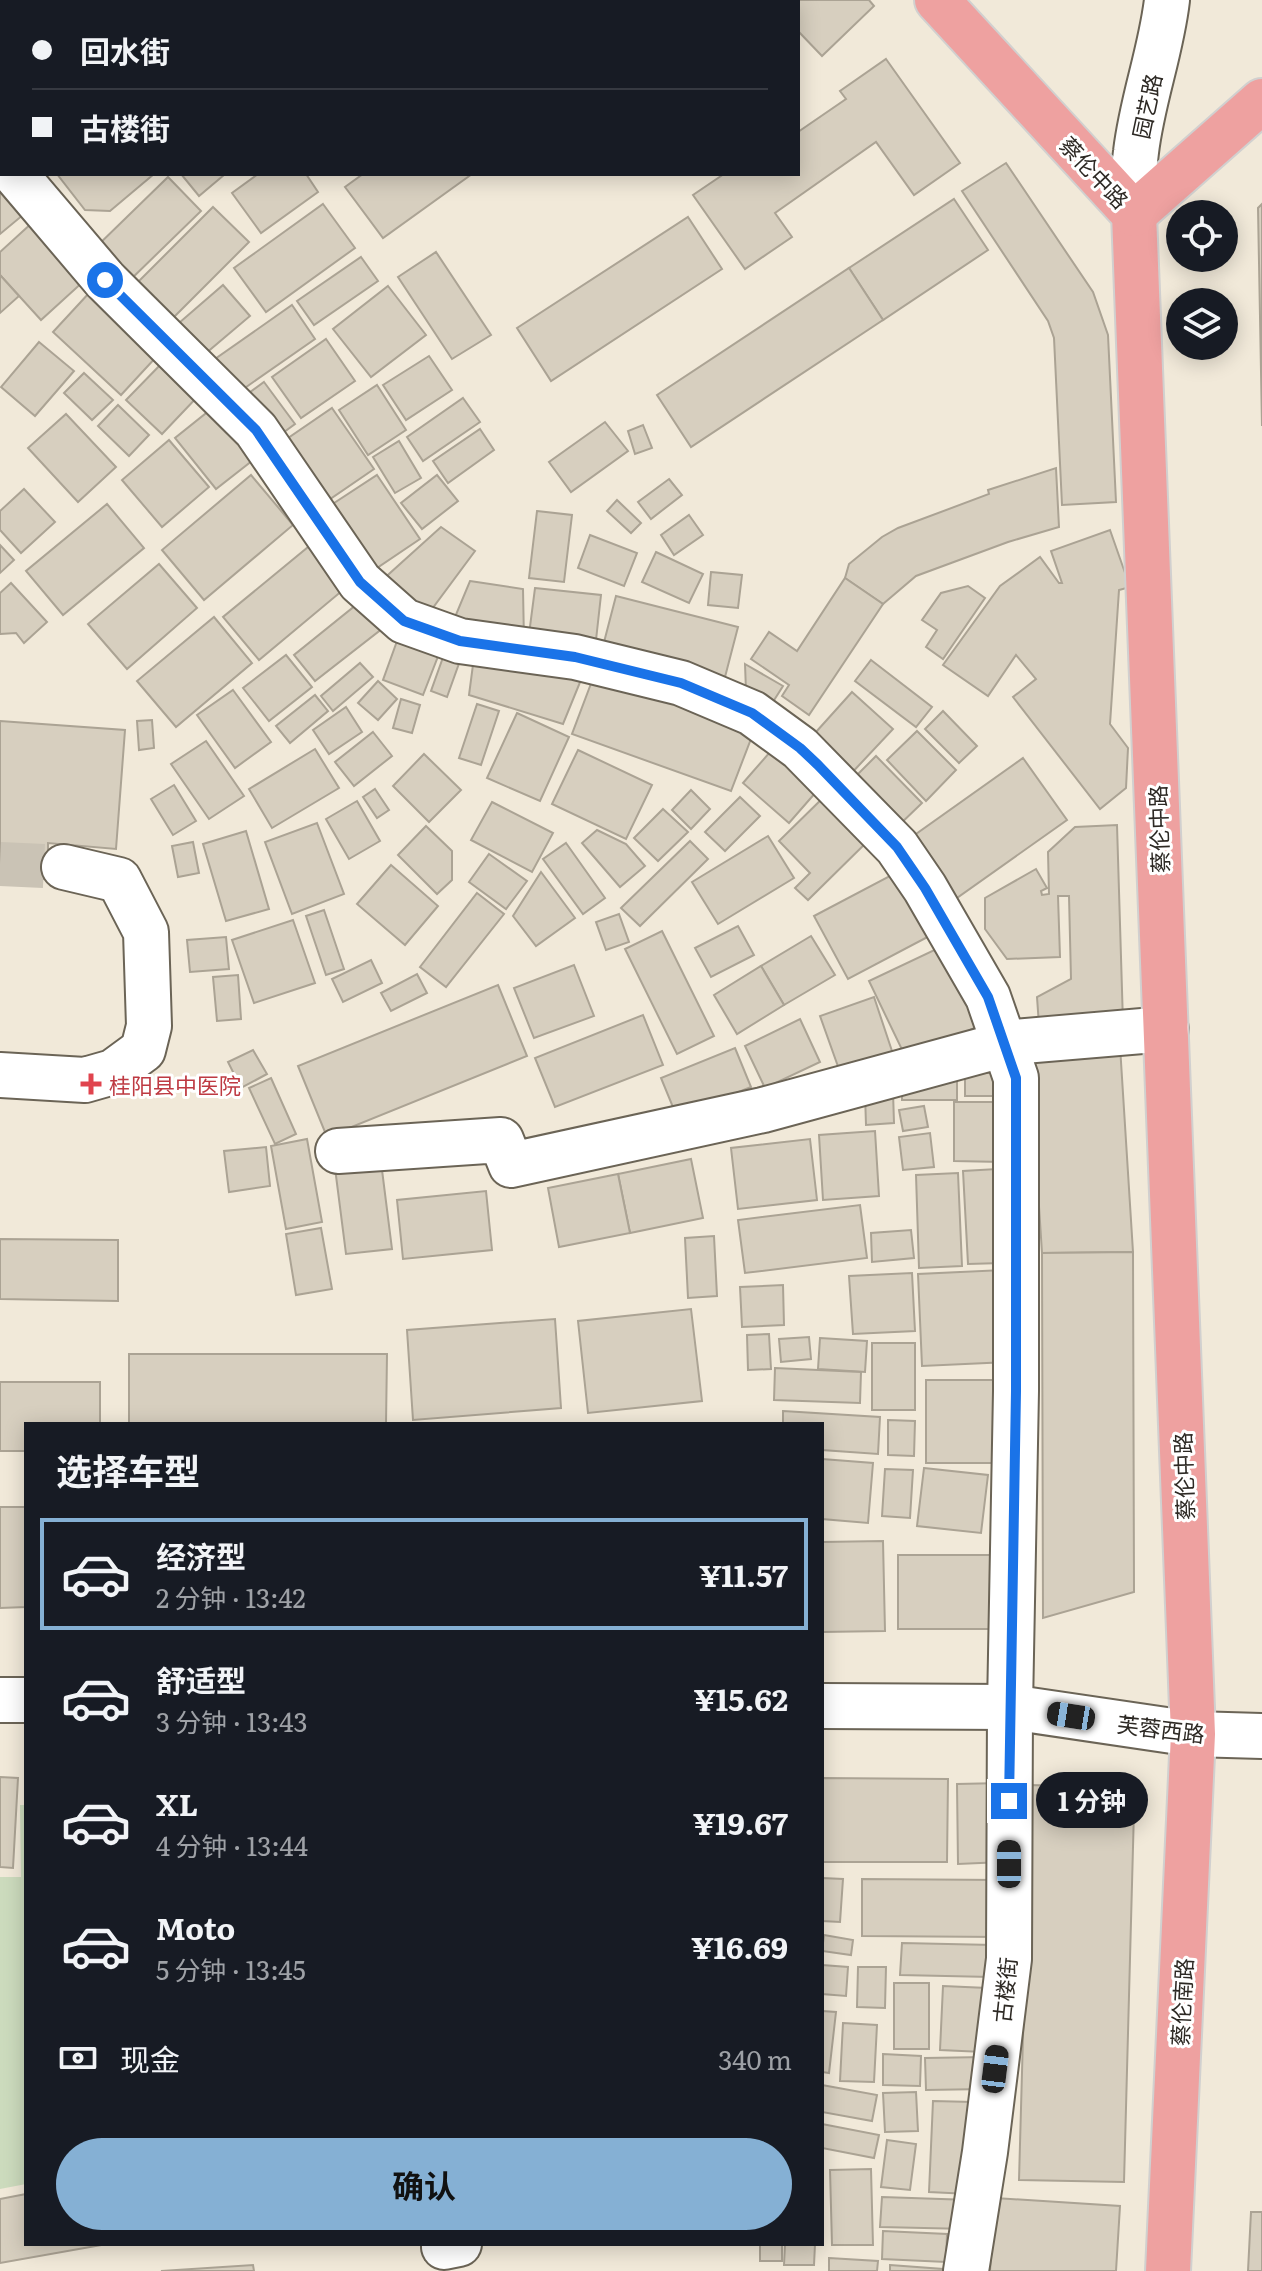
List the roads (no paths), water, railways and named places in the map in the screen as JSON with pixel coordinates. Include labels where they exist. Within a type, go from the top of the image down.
[{"type":"main road","name":"蔡伦中路","points":[[937,0],[1134,214],[1193,1734]]},
{"type":"main road","points":[[1134,214],[1262,101]]},
{"type":"main road","name":"蔡伦南路","points":[[1168,2271],[1193,1734]]},
{"type":"street","name":"园艺路","points":[[1134,214],[1136,153],[1147,94],[1164,33],[1167,0]]},
{"type":"street","name":"古楼街","points":[[17,176],[105,280],[256,430],[360,582],[404,621],[460,641],[575,657],[681,683],[752,713],[800,748],[897,847],[925,888],[988,997],[1016,1078],[1016,1391],[1009,1959],[985,2152],[966,2271]]},
{"type":"street","points":[[0,1075],[85,1080],[113,1072],[143,1050],[149,1026],[146,932],[119,880],[64,867]]},
{"type":"street","points":[[338,1151],[501,1140],[511,1165],[763,1110],[1013,1042],[1166,1029]]},
{"type":"street","points":[[0,1700],[24,1700]]},
{"type":"street","name":"芙蓉西路","points":[[824,1706],[1010,1707],[1193,1734],[1262,1736]]},
{"type":"tunnel","points":[[0,864],[64,867]]},
{"type":"place","name":"桂阳县中医院","points":[[91,1084]]}]
